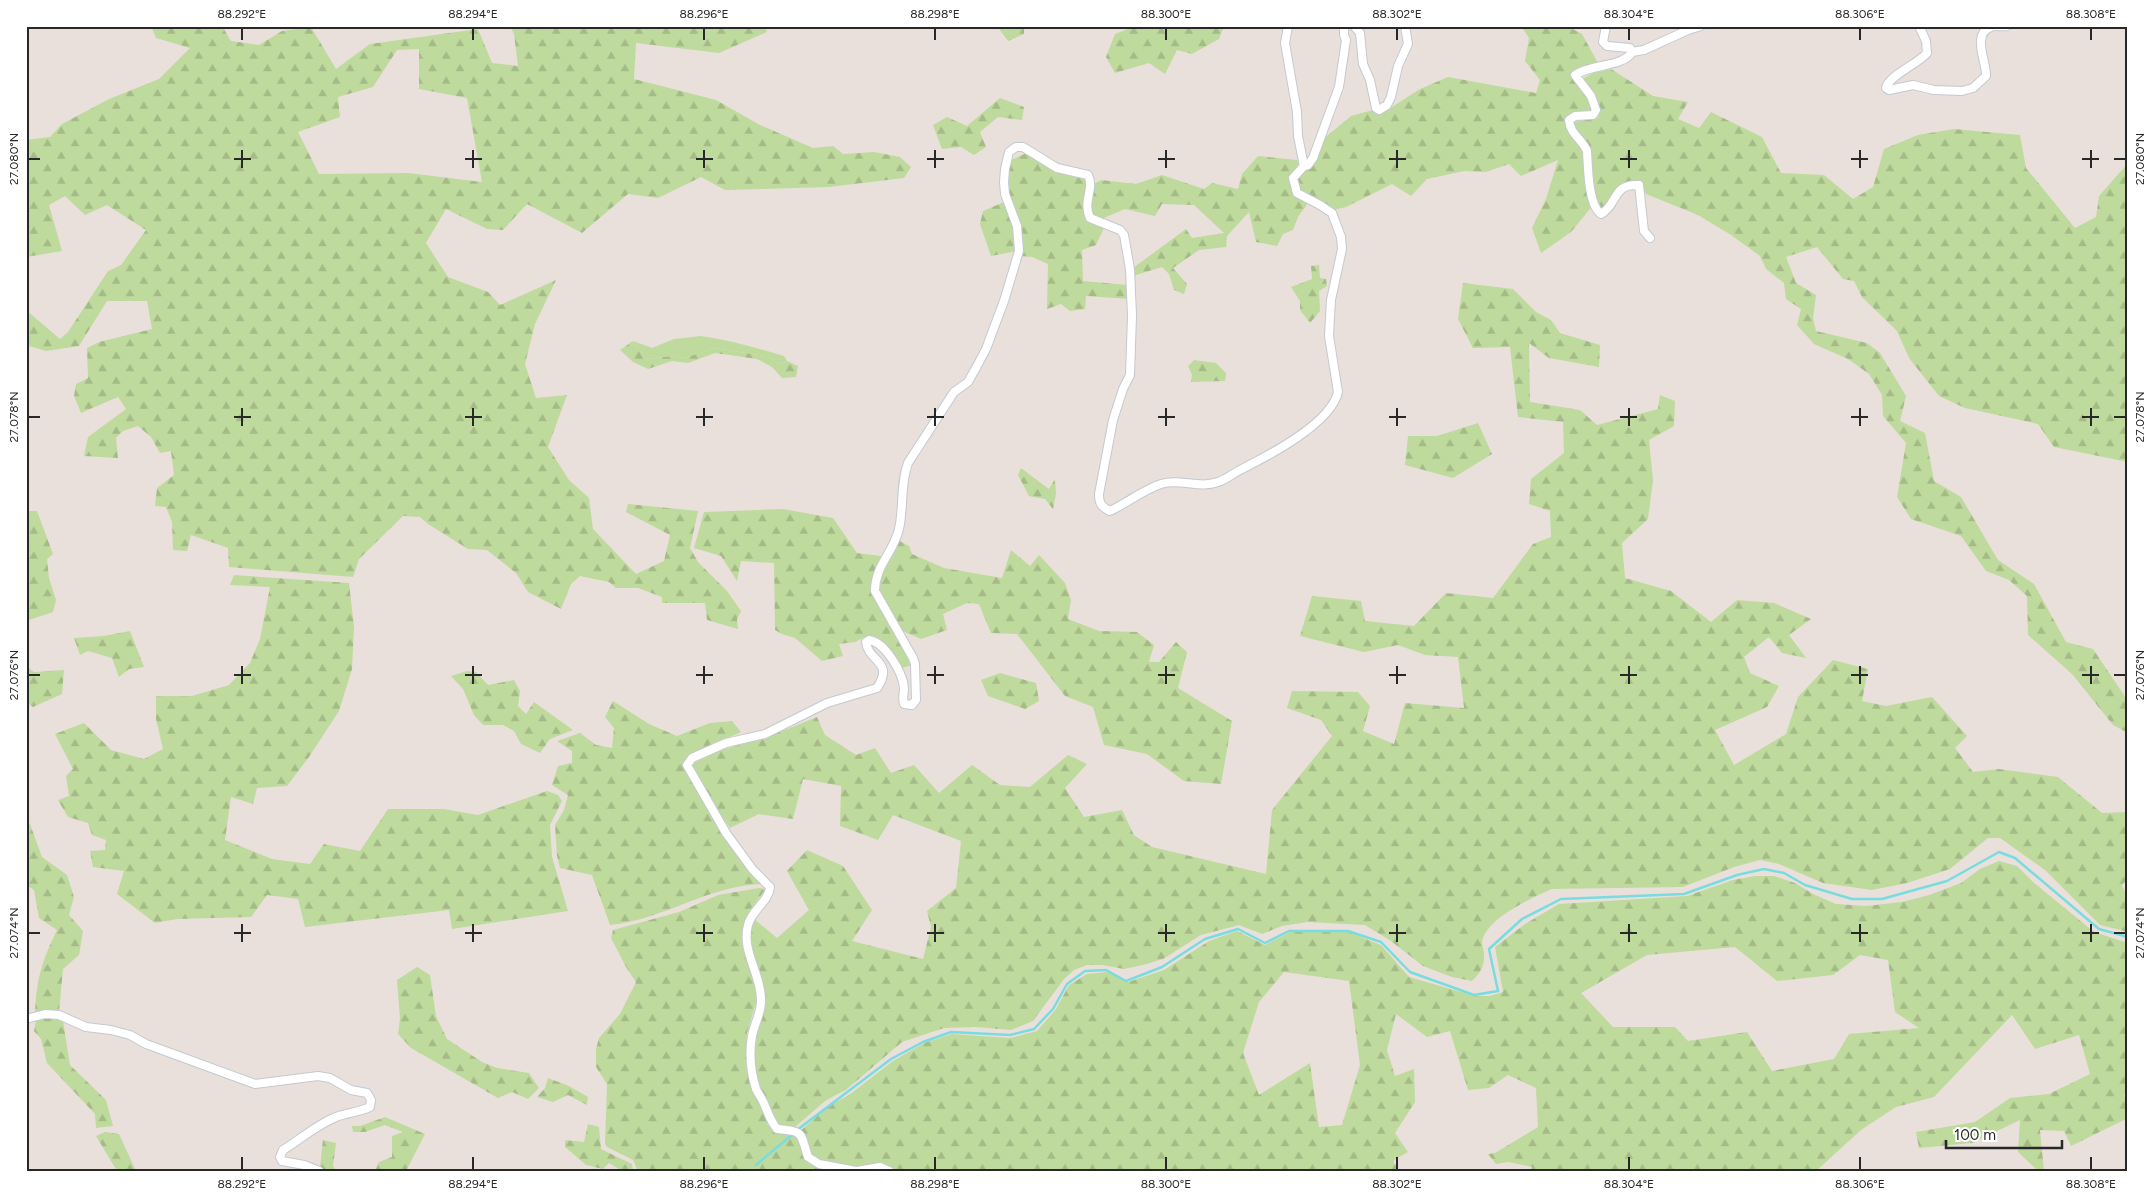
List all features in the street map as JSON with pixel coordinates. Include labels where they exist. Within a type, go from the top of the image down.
[{"type":"street","points":[[1288,26],[1285,43],[1304,166]]},
{"type":"street","points":[[889,1171],[880,1167],[857,1171],[819,1164],[808,1157],[805,1140],[801,1134],[794,1130],[777,1129],[772,1124],[757,1091],[753,1076],[750,1045],[762,1001],[760,988],[748,952],[746,938],[753,912],[769,897],[770,888],[753,870],[726,833],[687,765],[692,758],[726,743],[765,734],[827,703],[877,688],[881,681],[883,668],[880,661],[866,647],[866,642],[870,640],[878,644],[893,659],[898,668],[904,687],[902,700],[904,704],[912,705],[916,700],[915,664],[875,591],[875,579],[878,570],[891,550],[899,530],[904,473],[908,463],[954,392],[968,382],[980,362],[996,326],[1019,251],[1018,226],[1005,194],[1004,182],[1004,169],[1009,152],[1016,147],[1023,147],[1057,168],[1088,175],[1090,181],[1086,210],[1090,218],[1120,230],[1124,235],[1130,269],[1132,359],[1130,375],[1122,389],[1113,420],[1099,494],[1099,502],[1104,508],[1110,511],[1159,485],[1173,481],[1206,484],[1217,482],[1277,451],[1329,411],[1336,401],[1338,392],[1331,360],[1329,336],[1331,300],[1340,259],[1341,237],[1332,213],[1320,204],[1298,194],[1293,178],[1313,158],[1339,87],[1346,40],[1344,26]]},
{"type":"street","points":[[1354,26],[1360,33],[1363,64],[1369,75],[1378,110],[1382,110],[1391,97],[1398,66],[1408,44],[1406,26]]},
{"type":"street","points":[[1606,26],[1602,42],[1608,46],[1630,48],[1632,52]]},
{"type":"street","points":[[1650,238],[1644,231],[1639,185],[1624,187],[1618,192],[1605,212],[1601,214],[1596,210],[1592,201],[1587,151],[1585,145],[1570,127],[1569,120],[1575,116],[1593,115],[1596,110],[1591,96],[1575,75],[1588,69],[1623,60],[1630,56],[1632,52],[1644,50],[1700,26]]},
{"type":"street","points":[[1919,26],[1926,41],[1927,53],[1907,70],[1889,80],[1886,88],[1889,90],[1913,84],[1948,91],[1962,91],[1973,88],[1986,76],[1987,69],[1982,53],[1981,38],[1991,27],[2007,26]]},
{"type":"street","points":[[26,1018],[45,1014],[59,1015],[86,1027],[112,1030],[130,1035],[146,1044],[255,1084],[318,1076],[330,1078],[351,1090],[367,1093],[371,1100],[370,1106],[320,1125],[283,1150],[280,1157],[282,1161],[304,1164],[318,1171]]},
{"type":"green space","points":[[151,26],[222,26],[231,41],[259,45],[282,31],[311,27],[336,69],[370,44],[478,29],[492,63],[518,66],[514,34],[510,26],[765,26],[767,32],[719,53],[636,43],[634,79],[716,100],[760,125],[813,148],[833,146],[843,154],[874,152],[900,157],[911,167],[904,178],[829,187],[725,190],[701,177],[658,198],[628,194],[582,233],[527,204],[503,230],[487,229],[446,209],[426,243],[448,277],[488,292],[500,305],[556,280],[535,324],[525,364],[536,398],[567,395],[548,447],[569,480],[589,498],[593,529],[636,574],[664,561],[670,535],[626,512],[628,504],[698,511],[690,548],[698,562],[727,591],[741,611],[737,619],[738,629],[707,620],[705,603],[662,603],[662,597],[638,588],[616,588],[609,582],[580,576],[571,584],[561,609],[528,592],[516,573],[487,550],[468,549],[420,517],[403,516],[359,559],[353,577],[229,567],[228,548],[191,535],[187,551],[173,550],[172,522],[166,507],[155,506],[157,488],[174,475],[171,451],[160,453],[151,437],[138,426],[123,431],[116,438],[118,458],[84,456],[88,437],[126,409],[118,397],[81,413],[74,396],[76,384],[88,378],[87,348],[99,342],[152,329],[147,301],[107,301],[79,346],[46,351],[29,346],[26,348],[26,310],[60,339],[68,332],[108,271],[121,265],[146,230],[107,205],[85,215],[65,196],[49,205],[62,251],[26,257],[26,140],[50,137],[62,124],[109,99],[159,79],[190,48],[156,38]],"holes":[[[419,49],[419,89],[467,98],[482,182],[408,173],[319,174],[298,132],[340,117],[338,97],[373,87],[397,50]]]},
{"type":"green space","points":[[997,26],[1024,26],[1024,34],[1008,41]]},
{"type":"green space","points":[[1135,26],[1224,26],[1219,39],[1192,54],[1177,50],[1165,74],[1149,63],[1115,73],[1106,57],[1115,34]]},
{"type":"green space","points":[[1521,26],[1567,26],[1582,34],[1598,63],[1581,67],[1573,72],[1572,77],[1581,86],[1592,106],[1591,112],[1567,124],[1569,133],[1585,152],[1590,209],[1571,232],[1541,253],[1532,228],[1546,199],[1558,160],[1521,176],[1509,164],[1486,172],[1464,171],[1427,179],[1411,196],[1392,184],[1346,207],[1333,210],[1299,191],[1296,178],[1322,140],[1351,116],[1373,110],[1378,113],[1384,112],[1420,89],[1448,77],[1536,93],[1540,80],[1525,61],[1529,38]]},
{"type":"green space","points":[[1611,69],[1653,96],[1688,102],[1678,119],[1699,128],[1711,112],[1762,137],[1781,173],[1824,175],[1853,199],[1873,187],[1884,149],[1918,135],[1954,129],[2020,135],[2026,168],[2075,228],[2096,217],[2099,196],[2128,163],[2128,462],[2054,447],[2038,424],[1965,408],[1939,396],[1909,358],[1897,331],[1862,297],[1854,281],[1843,279],[1817,247],[1786,257],[1796,283],[1816,295],[1813,318],[1816,331],[1867,343],[1880,353],[1906,396],[1900,421],[1925,433],[1934,481],[1961,497],[1998,560],[2034,584],[2066,642],[2093,649],[2128,701],[2128,733],[2113,725],[2072,674],[2028,635],[2027,596],[2009,580],[1986,571],[1961,536],[1911,519],[1897,497],[1906,443],[1883,416],[1882,395],[1869,374],[1848,359],[1814,344],[1797,325],[1801,309],[1786,299],[1784,283],[1766,269],[1760,256],[1731,235],[1698,215],[1646,194],[1641,183],[1633,181],[1621,184],[1607,205],[1600,209],[1595,203],[1589,147],[1573,128],[1574,122],[1598,118],[1599,113],[1595,97],[1582,79],[1593,73]]},
{"type":"green space","points":[[1000,98],[1024,107],[1022,120],[998,117],[980,132],[986,147],[974,155],[961,147],[942,149],[933,125],[947,117],[967,126]]},
{"type":"green space","points":[[1029,152],[1047,167],[1086,178],[1084,210],[1105,226],[1096,245],[1082,250],[1083,281],[1128,285],[1130,299],[1086,296],[1085,309],[1070,311],[1061,304],[1047,309],[1048,264],[1032,257],[1021,256],[1006,180],[1009,161]]},
{"type":"green space","points":[[1258,156],[1297,160],[1299,166],[1292,173],[1291,181],[1308,203],[1298,217],[1293,230],[1283,234],[1277,246],[1256,242],[1249,212],[1227,236],[1226,247],[1199,250],[1173,268],[1187,284],[1184,294],[1174,290],[1169,274],[1162,267],[1133,276],[1133,268],[1186,229],[1192,238],[1224,233],[1194,205],[1162,204],[1155,216],[1125,209],[1099,220],[1092,215],[1089,200],[1092,185],[1101,180],[1136,184],[1162,175],[1204,189],[1212,183],[1238,189],[1242,174]]},
{"type":"green space","points":[[1004,202],[1013,221],[1017,251],[991,256],[980,224],[983,211]]},
{"type":"green space","points":[[1319,265],[1320,278],[1326,279],[1327,286],[1319,291],[1320,311],[1310,323],[1300,310],[1300,301],[1291,287],[1312,279],[1311,266]]},
{"type":"green space","points":[[1463,283],[1513,289],[1536,312],[1551,320],[1560,333],[1600,345],[1599,367],[1549,358],[1529,343],[1530,402],[1580,410],[1597,425],[1658,409],[1660,395],[1675,401],[1674,426],[1649,440],[1653,480],[1648,519],[1622,543],[1625,578],[1671,591],[1711,622],[1737,600],[1774,603],[1811,619],[1789,635],[1806,658],[1782,653],[1769,637],[1744,657],[1750,673],[1779,686],[1767,707],[1715,730],[1734,765],[1786,734],[1798,697],[1833,660],[1868,669],[1862,701],[1886,706],[1932,697],[1967,736],[1955,748],[1973,772],[1999,769],[2058,777],[2102,813],[2128,812],[2128,879],[2122,885],[2128,899],[2128,932],[2100,925],[2045,870],[2000,838],[1988,838],[1950,869],[1907,883],[1872,890],[1823,883],[1779,864],[1760,860],[1734,867],[1683,887],[1552,889],[1533,897],[1500,917],[1485,933],[1482,942],[1483,966],[1472,981],[1452,977],[1423,966],[1391,941],[1365,925],[1308,922],[1282,926],[1262,934],[1239,925],[1201,935],[1163,959],[1143,965],[1124,969],[1102,965],[1087,965],[1074,970],[1064,979],[1033,1021],[1011,1030],[975,1027],[944,1028],[902,1042],[847,1089],[825,1101],[795,1127],[779,1127],[775,1122],[755,1075],[753,1043],[760,1016],[748,936],[753,918],[777,938],[809,910],[787,871],[807,850],[843,866],[872,910],[852,941],[923,959],[931,927],[927,911],[956,888],[961,841],[893,815],[878,840],[840,826],[841,786],[803,779],[793,819],[759,814],[730,828],[709,798],[691,764],[721,750],[770,736],[817,717],[825,735],[856,755],[875,748],[891,773],[914,765],[939,793],[972,765],[1000,785],[1030,787],[1068,755],[1087,764],[1065,788],[1084,817],[1122,810],[1134,835],[1152,847],[1266,874],[1272,810],[1332,736],[1321,720],[1287,708],[1292,691],[1358,692],[1370,706],[1363,731],[1394,744],[1405,703],[1464,708],[1458,657],[1425,655],[1398,645],[1364,652],[1300,636],[1312,596],[1361,601],[1365,621],[1414,626],[1446,593],[1493,598],[1533,544],[1551,537],[1550,511],[1529,504],[1531,479],[1564,453],[1563,422],[1518,417],[1510,347],[1473,348],[1458,319]]},
{"type":"green space","points":[[701,336],[774,353],[784,356],[787,361],[779,364],[765,356],[714,348],[685,358],[673,356],[646,359],[633,341],[652,348],[674,339]]},
{"type":"green space","points":[[633,341],[646,359],[673,356],[685,358],[714,348],[766,356],[779,364],[787,361],[798,366],[796,377],[782,378],[772,367],[757,359],[715,353],[688,363],[672,361],[648,369],[633,362],[620,350]]},
{"type":"green space","points":[[1194,360],[1216,363],[1226,373],[1225,381],[1191,382],[1192,375],[1188,366]]},
{"type":"green space","points":[[1478,423],[1492,454],[1453,478],[1405,465],[1408,436],[1437,436]]},
{"type":"green space","points":[[1021,468],[1049,489],[1055,479],[1056,494],[1053,509],[1045,499],[1029,496],[1018,475]]},
{"type":"green space","points":[[783,509],[833,518],[857,553],[881,556],[873,576],[874,596],[913,665],[901,668],[884,643],[879,639],[869,636],[855,642],[839,644],[843,656],[822,661],[795,638],[775,630],[774,563],[741,561],[737,581],[721,556],[694,548],[704,512]]},
{"type":"green space","points":[[26,511],[37,511],[53,554],[47,559],[49,578],[56,600],[53,612],[26,621]]},
{"type":"green space","points":[[898,540],[909,546],[912,554],[944,568],[1002,578],[1011,550],[1030,566],[1039,555],[1065,583],[1071,600],[1068,619],[1099,631],[1137,632],[1154,645],[1149,662],[1159,662],[1176,642],[1187,652],[1178,688],[1232,721],[1221,784],[1184,781],[1147,754],[1104,745],[1093,707],[1065,696],[1017,634],[991,633],[979,604],[967,603],[943,614],[947,630],[921,639],[900,630],[881,595],[879,579],[882,568]]},
{"type":"green space","points":[[234,575],[349,583],[354,627],[352,669],[339,711],[309,757],[287,786],[257,788],[253,804],[231,797],[225,840],[272,859],[310,864],[324,844],[360,851],[388,809],[444,809],[478,815],[547,791],[558,795],[562,801],[550,825],[552,857],[568,911],[452,929],[449,910],[305,927],[298,899],[267,895],[251,917],[177,919],[155,923],[117,894],[124,871],[93,867],[90,851],[105,850],[106,840],[92,835],[88,823],[68,817],[58,800],[69,796],[66,776],[73,769],[55,734],[84,723],[111,750],[144,759],[163,749],[156,719],[156,696],[192,696],[229,685],[250,663],[260,639],[270,587],[230,585]]},
{"type":"green space","points":[[130,631],[144,667],[129,669],[119,677],[112,658],[88,651],[80,655],[74,638],[104,636]]},
{"type":"green space","points":[[26,666],[34,672],[64,670],[62,694],[33,707],[26,702]]},
{"type":"green space","points":[[467,671],[476,672],[488,685],[514,680],[520,691],[518,706],[526,714],[534,702],[573,730],[550,739],[540,753],[521,744],[514,731],[503,725],[483,725],[474,715],[463,689],[451,676]]},
{"type":"green space","points":[[1000,673],[1036,683],[1039,701],[1025,709],[988,696],[981,680]]},
{"type":"green space","points":[[613,701],[649,724],[677,736],[710,723],[732,721],[741,732],[711,744],[690,757],[685,763],[686,773],[746,866],[765,884],[725,890],[630,922],[610,925],[592,875],[560,868],[557,856],[555,825],[564,810],[568,795],[552,785],[558,766],[572,763],[572,751],[557,741],[580,733],[596,745],[612,748],[614,728],[605,717]]},
{"type":"green space","points":[[26,822],[30,824],[42,857],[67,875],[74,897],[69,915],[83,931],[79,955],[63,969],[59,1012],[35,1012],[41,969],[57,930],[39,918],[34,890],[26,885]]},
{"type":"green space","points":[[1999,861],[2017,866],[2033,882],[2094,932],[2128,943],[2128,1093],[2124,1094],[2128,1106],[2128,1118],[2071,1146],[2064,1131],[2040,1130],[2044,1171],[2038,1171],[2018,1152],[2020,1120],[1972,1143],[1919,1148],[1916,1132],[1975,1122],[2010,1098],[2049,1094],[2090,1074],[2079,1035],[2035,1049],[2012,1015],[1934,1097],[1896,1107],[1861,1130],[1816,1171],[1531,1171],[1532,1167],[1509,1162],[1496,1164],[1488,1154],[1495,1153],[1538,1127],[1536,1088],[1508,1075],[1489,1088],[1468,1090],[1450,1031],[1427,1037],[1396,1014],[1387,1050],[1395,1076],[1414,1069],[1415,1102],[1395,1133],[1408,1152],[1394,1160],[1394,1164],[1398,1165],[1397,1171],[894,1171],[878,1165],[857,1168],[819,1162],[811,1155],[807,1146],[807,1138],[800,1131],[829,1106],[849,1095],[893,1061],[924,1043],[952,1034],[1010,1038],[1037,1031],[1056,1009],[1069,985],[1087,974],[1108,972],[1128,982],[1164,970],[1209,941],[1237,931],[1265,945],[1290,932],[1349,932],[1381,945],[1409,977],[1475,996],[1490,996],[1503,992],[1495,947],[1525,924],[1559,904],[1687,896],[1733,880],[1755,876],[1774,876],[1795,883],[1813,894],[1836,904],[1866,906],[1902,902],[1929,895],[1961,883],[1980,869]],"holes":[[[1735,947],[1777,981],[1833,975],[1860,955],[1888,960],[1895,1012],[1919,1028],[1849,1034],[1834,1059],[1772,1071],[1747,1032],[1688,1041],[1675,1027],[1613,1027],[1581,993],[1647,955]],[[1284,972],[1349,981],[1360,1065],[1342,1125],[1319,1127],[1310,1063],[1259,1095],[1243,1053],[1259,1002]]]},
{"type":"green space","points":[[759,888],[766,889],[749,911],[742,933],[746,955],[758,996],[747,1033],[746,1055],[754,1094],[761,1105],[768,1125],[774,1132],[795,1135],[808,1163],[820,1168],[845,1171],[638,1171],[633,1160],[607,1147],[605,1144],[607,1084],[596,1067],[596,1049],[599,1038],[620,1014],[636,982],[611,938],[613,930],[679,912],[718,895]]},
{"type":"green space","points":[[417,967],[430,975],[436,1016],[447,1039],[482,1062],[497,1068],[529,1073],[539,1088],[528,1099],[512,1092],[498,1098],[411,1048],[398,1034],[400,1019],[397,980]]},
{"type":"green space","points":[[50,1017],[63,1021],[70,1065],[106,1100],[113,1126],[96,1128],[95,1114],[47,1063],[41,1039],[34,1031],[36,1020]]},
{"type":"green space","points":[[548,1078],[569,1086],[588,1097],[587,1105],[568,1095],[553,1102],[537,1097],[545,1088]]},
{"type":"green space","points":[[385,1117],[425,1134],[406,1171],[375,1171],[379,1162],[392,1157],[392,1136],[403,1132],[385,1125],[365,1132],[353,1132],[352,1126],[360,1126]]},
{"type":"green space","points":[[588,1124],[599,1127],[601,1149],[632,1164],[633,1171],[622,1171],[609,1163],[603,1169],[586,1165],[565,1147],[565,1140],[584,1142]]},
{"type":"green space","points":[[105,1132],[119,1134],[136,1171],[117,1171],[96,1136]]},
{"type":"green space","points":[[323,1140],[336,1143],[333,1166],[336,1171],[323,1171],[320,1167]]},
{"type":"waterway","points":[[797,1130],[891,1059],[923,1042],[951,1032],[1010,1035],[1034,1029],[1053,1009],[1067,984],[1085,971],[1106,970],[1126,981],[1162,967],[1205,939],[1238,929],[1265,943],[1289,931],[1348,931],[1381,942],[1410,972],[1474,995],[1498,991],[1489,949],[1522,919],[1561,899],[1684,894],[1737,875],[1764,869],[1784,873],[1805,885],[1852,899],[1882,899],[1947,881],[1999,852],[2015,858],[2099,929],[2128,937]]},
{"type":"waterway","points":[[756,1165],[793,1134]]}]
